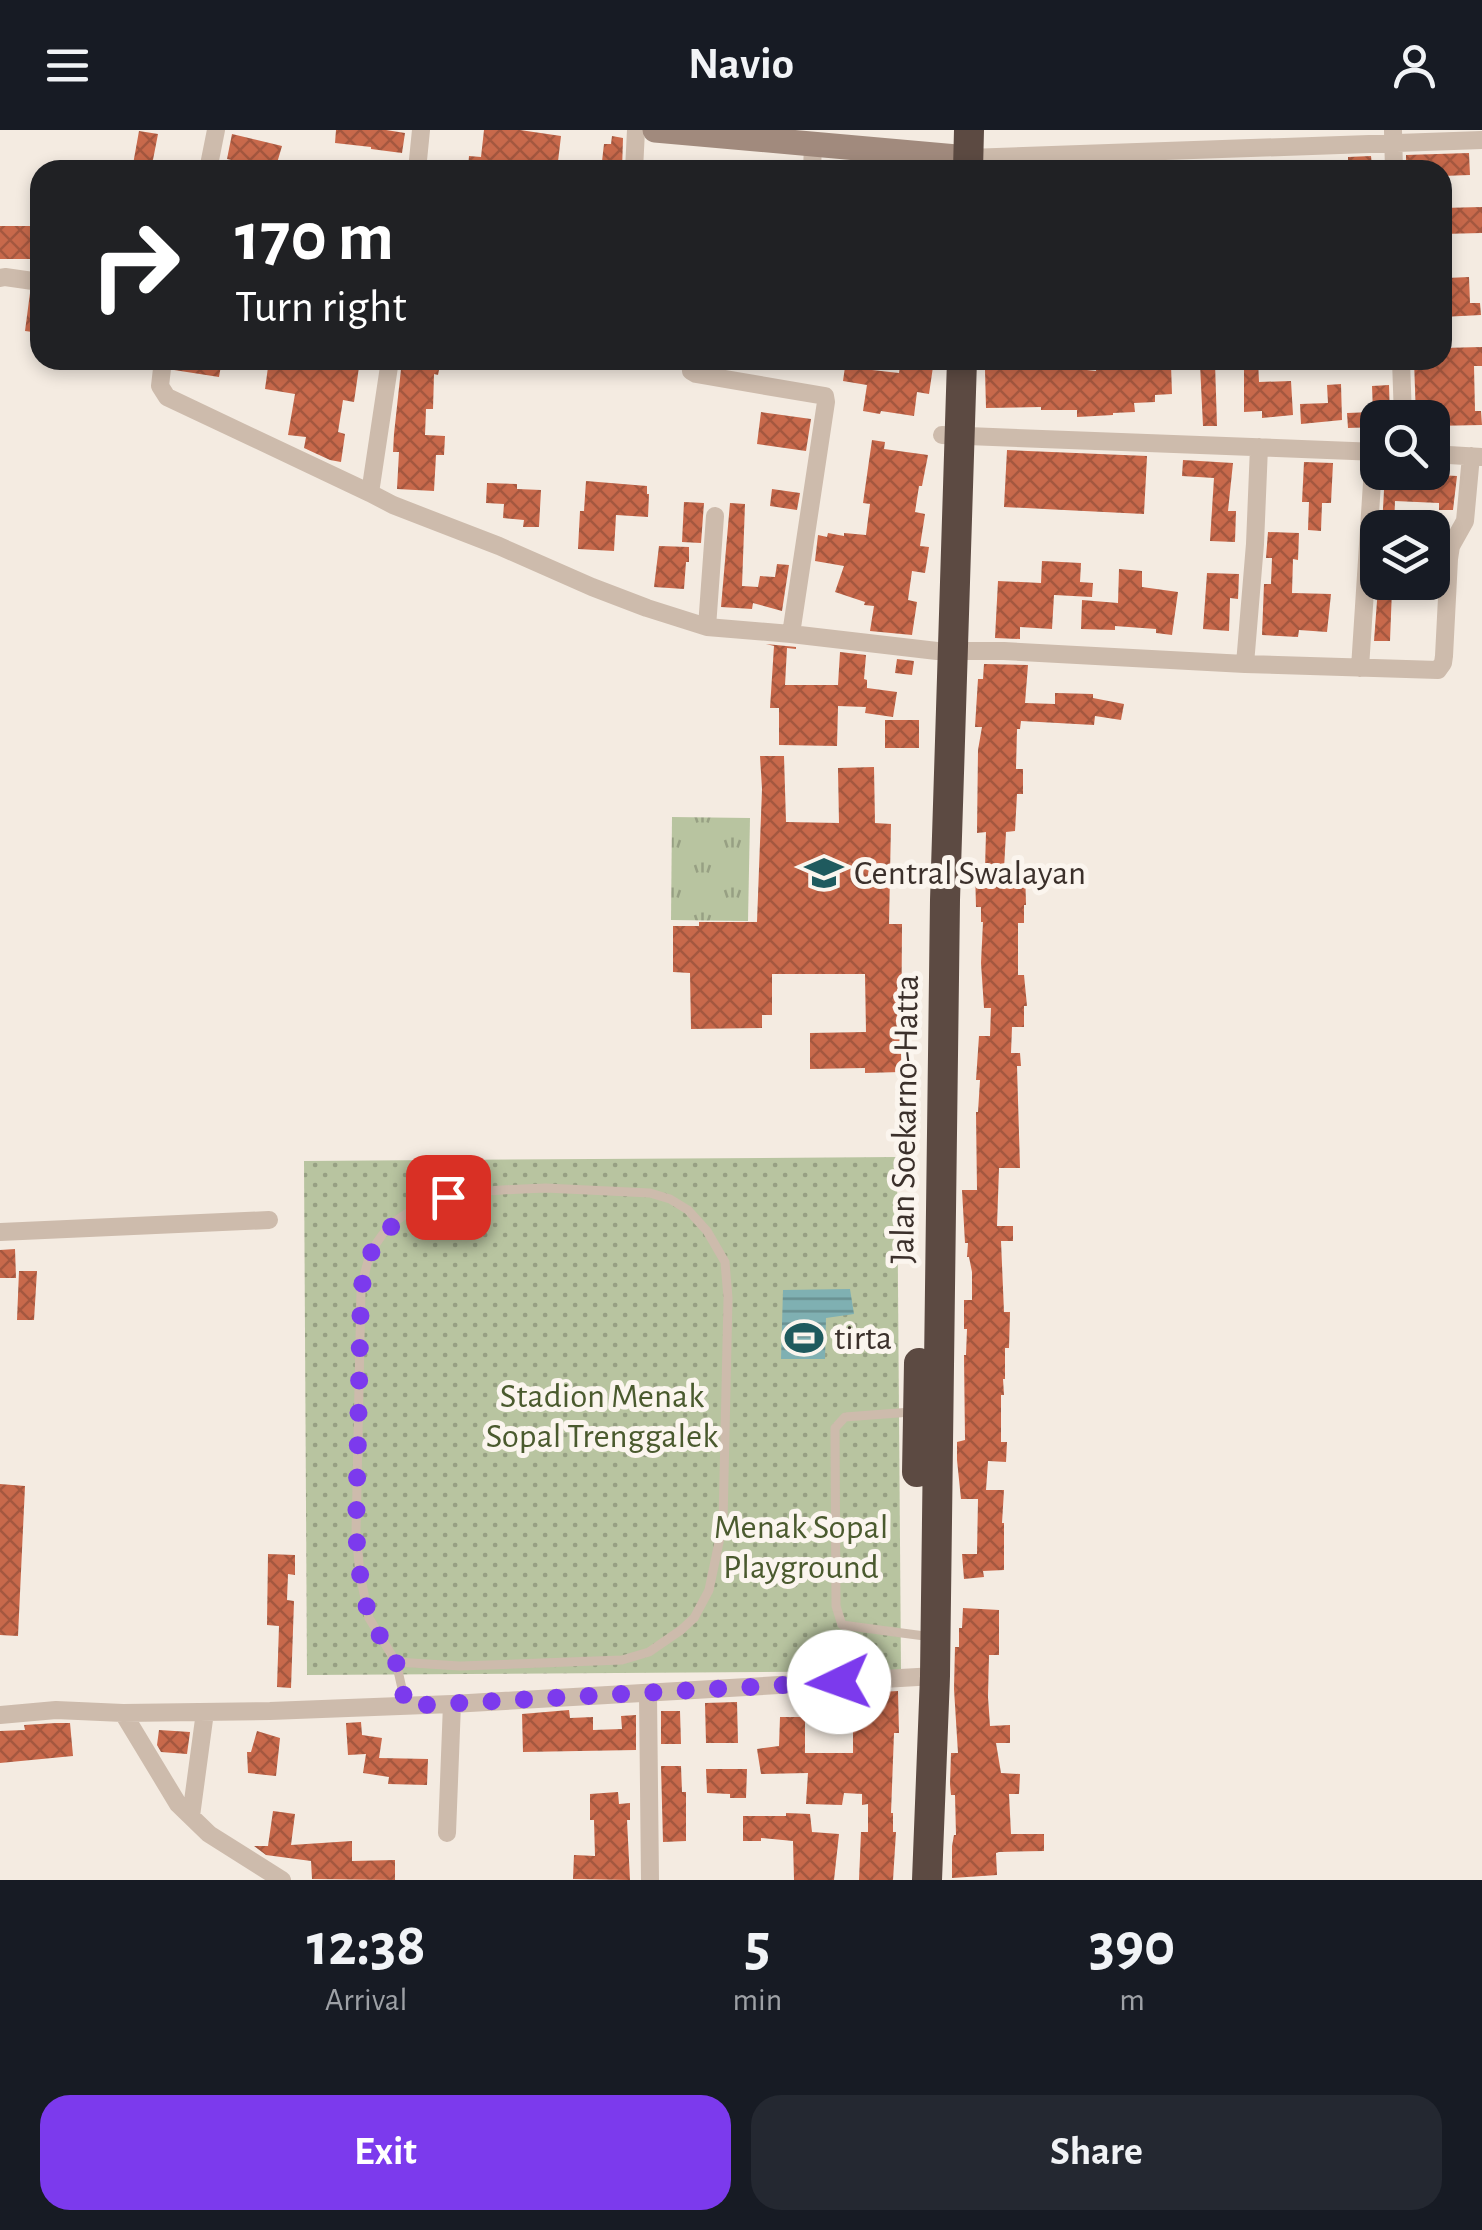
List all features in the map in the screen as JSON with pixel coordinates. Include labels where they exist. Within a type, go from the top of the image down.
[{"type":"highway","name":"Jalan Soekarno-Hatta","points":[[945,370],[951,436]]},
{"type":"highway","name":"Jalan Soekarno-Hatta","points":[[909,1880],[920,1812],[925,1677],[938,900],[951,436],[961,370]]},
{"type":"highway","name":"Jalan Soekarno-Hatta","points":[[920,1812],[928,1880]]},
{"type":"street","points":[[210,160],[216,130]]},
{"type":"street","points":[[418,160],[422,130]]},
{"type":"street","points":[[634,160],[636,130]]},
{"type":"street","points":[[654,130],[800,147],[959,153],[1393,136],[1482,140]]},
{"type":"street","points":[[0,278],[30,281]]},
{"type":"street","points":[[162,370],[160,386],[167,397],[393,505],[647,608],[707,627],[945,651],[1432,672],[1441,668],[1444,656],[1448,559],[1465,521],[1477,457],[1450,455]]},
{"type":"street","points":[[370,493],[388,370]]},
{"type":"street","points":[[691,370],[824,396],[791,634]]},
{"type":"street","points":[[1401,370],[1402,400]]},
{"type":"street","points":[[951,436],[1360,451]]},
{"type":"street","points":[[1246,664],[1259,447]]},
{"type":"street","points":[[1360,668],[1373,490]]},
{"type":"street","points":[[707,627],[716,516]]},
{"type":"street","points":[[0,1232],[270,1220]]},
{"type":"street","points":[[0,1715],[56,1710],[123,1713],[406,1706],[925,1677]]},
{"type":"street","points":[[648,1694],[650,1880]]},
{"type":"street","points":[[447,1834],[452,1704]]},
{"type":"street","points":[[191,1816],[205,1712]]},
{"type":"street","points":[[123,1713],[178,1804],[210,1834],[282,1880]]},
{"type":"lane","points":[[396,1662],[460,1666],[622,1660],[666,1642],[702,1607],[724,1523],[727,1275],[707,1231],[688,1210],[670,1198],[650,1192],[563,1189],[469,1192],[428,1202],[396,1222],[370,1255],[361,1290],[356,1533],[369,1618],[396,1662],[406,1706]]},
{"type":"lane","points":[[925,1636],[842,1625],[837,1613],[835,1428],[845,1417],[928,1412]]},
{"type":"green space","points":[[672,817],[750,818],[748,921],[671,920]]},
{"type":"green space","name":"Stadion Menak Sopal Trenggalek","points":[[897,1157],[901,1671],[307,1675],[304,1161]]},
{"type":"water","name":"tirta","points":[[850,1289],[854,1314],[826,1318],[825,1359],[781,1359],[783,1290]]},
{"type":"building","points":[[336,130],[405,133],[402,153],[335,143]]},
{"type":"building","points":[[484,130],[561,136],[558,160],[469,160],[469,156],[481,157]]},
{"type":"building","points":[[139,131],[158,134],[153,160],[134,160]]},
{"type":"building","points":[[232,134],[282,146],[278,160],[227,159]]},
{"type":"building","points":[[612,136],[623,138],[622,160],[602,160],[604,144],[611,144]]},
{"type":"building","points":[[1469,153],[1470,175],[1452,176],[1452,160],[1406,160],[1406,155]]},
{"type":"building","points":[[1371,156],[1371,160],[1348,160]]},
{"type":"building","points":[[1482,207],[1482,233],[1452,234],[1452,208]]},
{"type":"building","points":[[0,226],[30,226],[30,259],[0,259]]},
{"type":"building","points":[[1469,277],[1470,303],[1480,303],[1481,315],[1452,316],[1452,278]]},
{"type":"building","points":[[30,293],[30,332],[25,331]]},
{"type":"building","points":[[1482,347],[1482,366],[1474,366],[1475,411],[1481,411],[1482,425],[1450,426],[1450,400],[1415,400],[1414,370],[1452,370],[1452,348]]},
{"type":"building","points":[[174,370],[220,370],[219,377]]},
{"type":"building","points":[[268,370],[359,370],[354,402],[343,400],[338,432],[345,434],[341,462],[304,448],[306,437],[288,435],[295,394],[265,389]]},
{"type":"building","points":[[401,370],[439,370],[438,375],[434,374],[433,409],[426,409],[425,435],[445,436],[444,455],[436,455],[434,491],[397,489],[399,452],[393,452]]},
{"type":"building","points":[[845,370],[933,370],[929,394],[917,392],[914,416],[863,411],[867,385],[843,381]]},
{"type":"building","points":[[985,370],[1171,370],[1172,394],[1155,395],[1155,402],[1134,403],[1135,412],[1113,415],[1077,417],[1077,410],[1041,407],[986,408]]},
{"type":"building","points":[[1200,370],[1215,370],[1217,426],[1203,426]]},
{"type":"building","points":[[1244,370],[1258,370],[1259,382],[1291,381],[1293,415],[1262,418],[1262,411],[1244,412]]},
{"type":"building","points":[[1341,384],[1342,420],[1301,424],[1300,404],[1328,403],[1327,385]]},
{"type":"building","points":[[1389,385],[1389,400],[1373,400],[1372,386]]},
{"type":"building","points":[[761,412],[811,419],[806,451],[757,444]]},
{"type":"building","points":[[1360,412],[1360,428],[1348,428],[1347,413]]},
{"type":"building","points":[[872,440],[885,442],[884,449],[928,455],[915,512],[925,514],[920,546],[929,547],[925,573],[912,571],[908,600],[917,602],[912,635],[870,631],[874,606],[835,592],[844,566],[815,561],[818,535],[866,535],[870,504],[863,503]]},
{"type":"building","points":[[1007,450],[1147,456],[1144,514],[1004,507]]},
{"type":"building","points":[[1183,460],[1233,463],[1228,511],[1236,511],[1235,542],[1210,541],[1214,478],[1182,476]]},
{"type":"building","points":[[1304,462],[1333,463],[1331,503],[1322,503],[1321,531],[1308,530],[1309,502],[1302,502]]},
{"type":"building","points":[[1450,476],[1457,476],[1453,510],[1439,510],[1439,503],[1395,501],[1395,510],[1383,510],[1384,490],[1450,490]]},
{"type":"building","points":[[586,481],[647,486],[648,517],[616,515],[614,551],[578,549]]},
{"type":"building","points":[[487,483],[541,490],[539,527],[523,527],[524,520],[503,518],[504,504],[486,503]]},
{"type":"building","points":[[772,489],[800,493],[797,510],[770,506]]},
{"type":"building","points":[[684,502],[704,503],[701,543],[682,542]]},
{"type":"building","points":[[730,503],[745,504],[742,586],[758,587],[760,576],[775,577],[777,564],[789,565],[782,611],[753,603],[752,609],[721,607]]},
{"type":"building","points":[[1268,532],[1299,533],[1292,593],[1331,594],[1327,632],[1299,630],[1298,637],[1262,635],[1264,584],[1271,584],[1272,558],[1266,558]]},
{"type":"building","points":[[659,546],[689,547],[684,589],[654,587]]},
{"type":"building","points":[[1042,561],[1081,563],[1080,582],[1093,583],[1092,597],[1054,595],[1052,629],[1020,627],[1020,639],[995,638],[998,581],[1041,583]]},
{"type":"building","points":[[1119,569],[1142,571],[1142,587],[1178,592],[1172,635],[1156,633],[1156,629],[1115,626],[1115,630],[1081,629],[1082,600],[1118,603]]},
{"type":"building","points":[[1207,573],[1239,574],[1238,599],[1230,598],[1229,631],[1203,629]]},
{"type":"building","points":[[1377,600],[1392,600],[1390,641],[1374,641]]},
{"type":"building","points":[[766,644],[796,647],[787,648],[785,685],[838,685],[840,652],[866,655],[867,688],[897,692],[893,717],[865,713],[866,707],[838,706],[837,746],[779,745],[779,708],[770,708],[774,646]]},
{"type":"building","points":[[897,659],[914,661],[912,675],[895,673]]},
{"type":"building","points":[[984,664],[1028,665],[1025,703],[1055,704],[1055,693],[1093,694],[1093,698],[1124,704],[1121,720],[1095,716],[1094,725],[1021,721],[1017,729],[1016,769],[1023,769],[1023,794],[1017,794],[1015,831],[1006,832],[1004,869],[1025,868],[1026,905],[1024,923],[1018,923],[1018,975],[1024,975],[1027,1006],[1024,1027],[1012,1027],[1011,1053],[1020,1053],[1021,1066],[1017,1066],[1020,1168],[999,1168],[997,1226],[1013,1226],[1013,1241],[1001,1241],[1004,1312],[1010,1312],[1001,1395],[1001,1442],[1007,1442],[1006,1462],[988,1461],[986,1490],[1004,1490],[1004,1570],[983,1571],[984,1577],[964,1579],[962,1554],[977,1554],[978,1499],[961,1499],[957,1460],[957,1442],[965,1440],[964,1300],[972,1300],[962,1190],[977,1190],[979,1036],[990,1036],[991,1008],[984,1008],[983,922],[981,907],[976,907],[975,870],[985,869],[986,832],[977,833],[982,727],[975,727],[978,679],[983,679]]},
{"type":"building","points":[[885,720],[919,720],[919,748],[885,748]]},
{"type":"building","name":"Central Swalayan","points":[[760,756],[784,756],[786,822],[839,823],[838,768],[874,767],[875,823],[891,824],[889,924],[902,924],[901,1072],[810,1069],[810,1033],[866,1032],[865,974],[772,974],[772,1015],[762,1015],[762,1028],[691,1029],[690,973],[673,972],[673,926],[757,922]]},
{"type":"building","points":[[15,1249],[16,1278],[0,1278],[0,1250]]},
{"type":"building","points":[[19,1271],[37,1271],[34,1320],[17,1320]]},
{"type":"building","points":[[0,1484],[25,1486],[18,1636],[0,1635]]},
{"type":"building","points":[[268,1554],[295,1555],[295,1575],[288,1574],[287,1600],[294,1601],[291,1688],[277,1687],[279,1626],[267,1625]]},
{"type":"building","points":[[963,1608],[999,1610],[999,1655],[989,1655],[990,1726],[1010,1725],[1010,1743],[996,1743],[1001,1773],[1020,1774],[1019,1794],[1009,1794],[1011,1834],[1044,1834],[1044,1851],[999,1852],[997,1875],[952,1878],[956,1835],[951,1753],[958,1753],[955,1647],[959,1647]]},
{"type":"building","points":[[898,1691],[899,1733],[894,1733],[891,1813],[896,1832],[893,1880],[859,1880],[861,1832],[868,1832],[868,1804],[862,1805],[862,1794],[844,1793],[842,1805],[806,1804],[808,1773],[761,1774],[757,1749],[779,1746],[780,1717],[805,1717],[805,1753],[853,1753],[853,1725],[831,1724],[831,1718],[809,1718],[809,1696]]},
{"type":"building","points":[[737,1702],[738,1743],[706,1743],[705,1703]]},
{"type":"building","points":[[569,1710],[570,1718],[593,1717],[593,1730],[622,1729],[621,1716],[636,1715],[636,1750],[523,1752],[522,1714]]},
{"type":"building","points":[[661,1711],[680,1711],[681,1744],[661,1744]]},
{"type":"building","points":[[361,1722],[362,1735],[382,1738],[379,1758],[428,1759],[427,1785],[388,1784],[389,1777],[363,1773],[366,1754],[348,1755],[346,1723]]},
{"type":"building","points":[[70,1723],[73,1756],[0,1763],[0,1731],[25,1730],[24,1725]]},
{"type":"building","points":[[159,1730],[190,1732],[187,1754],[161,1752],[157,1745]]},
{"type":"building","points":[[257,1731],[280,1738],[276,1776],[248,1773],[247,1752],[251,1752]]},
{"type":"building","points":[[661,1766],[681,1766],[682,1792],[686,1792],[686,1841],[663,1842]]},
{"type":"building","points":[[706,1769],[747,1769],[746,1798],[707,1793]]},
{"type":"building","points":[[618,1792],[619,1804],[630,1803],[630,1880],[573,1879],[574,1855],[595,1856],[590,1794]]},
{"type":"building","points":[[273,1811],[295,1814],[291,1845],[352,1841],[352,1861],[395,1860],[395,1880],[312,1879],[311,1861],[266,1855],[254,1846],[268,1846]]},
{"type":"building","points":[[810,1814],[812,1832],[839,1834],[834,1880],[794,1880],[793,1841],[743,1841],[743,1816]]},
{"type":"place","name":"Central Swalayan","points":[[824,873]]},
{"type":"place","name":"tirta","points":[[804,1338]]},
{"type":"route","points":[[448,1197],[428,1202],[396,1222],[378,1240],[361,1290],[356,1533],[360,1574],[369,1618],[396,1662],[406,1706],[839,1682]]},
{"type":"park label","name":"Menak Sopal Playground","points":[[801,1547]]}]
